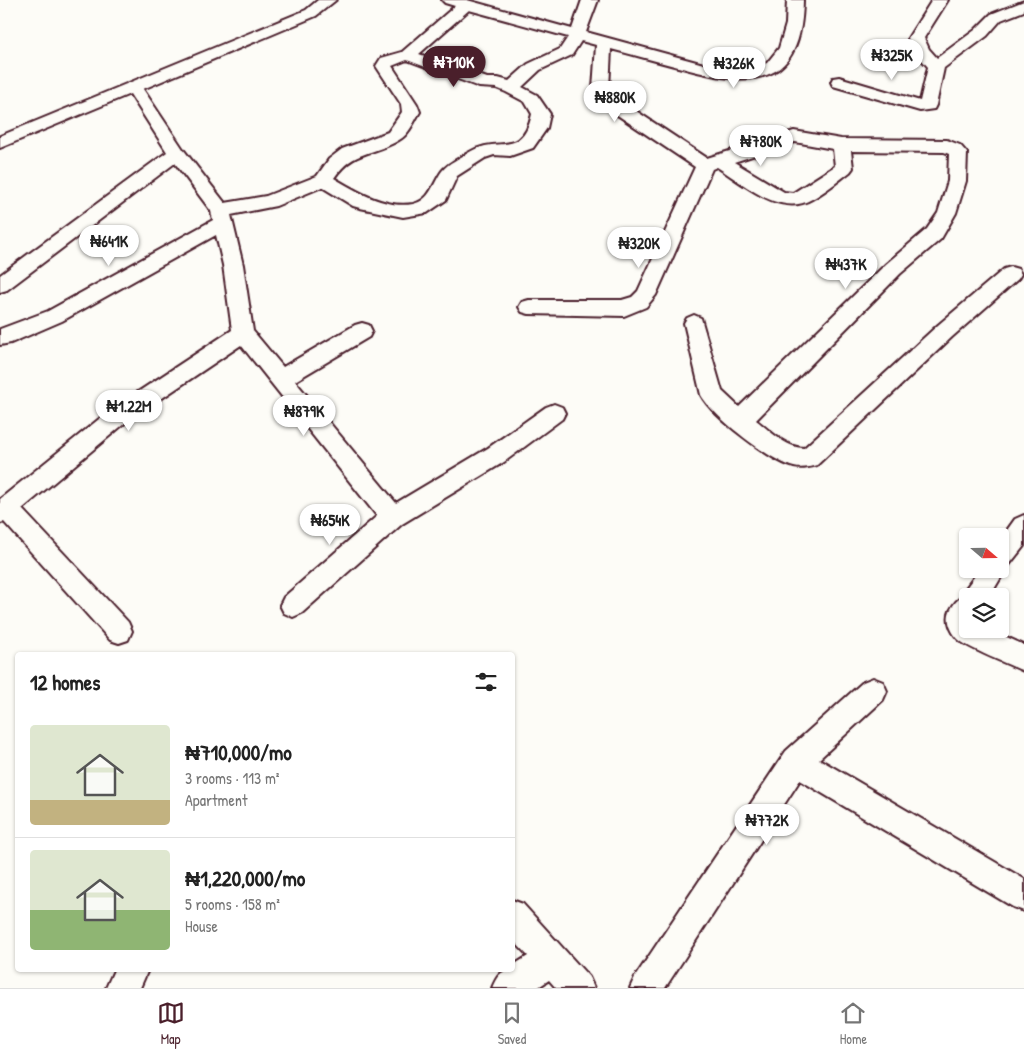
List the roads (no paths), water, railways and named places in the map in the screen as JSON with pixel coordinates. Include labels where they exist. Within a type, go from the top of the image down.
[{"type":"street","points":[[0,142],[311,13],[328,0]]},
{"type":"street","points":[[450,0],[710,70],[748,75],[764,72],[776,64],[791,40],[796,16],[795,0]]},
{"type":"street","points":[[512,88],[534,67],[566,52],[578,34],[590,0]]},
{"type":"street","points":[[936,66],[922,51],[916,38],[940,0]]},
{"type":"street","points":[[0,337],[56,316],[222,217],[269,202],[323,180],[335,163],[348,153],[394,136],[404,126],[411,112],[409,104],[384,66],[387,61],[408,55],[465,5]]},
{"type":"street","points":[[839,82],[920,106],[928,105],[936,66],[981,33],[996,16],[1024,6]]},
{"type":"street","points":[[604,41],[601,89],[604,98],[712,163],[779,197],[793,199],[804,196],[844,168],[841,146]]},
{"type":"street","points":[[323,180],[360,202],[403,211],[420,208],[439,196],[450,173],[479,154],[492,149],[510,150],[527,144],[538,128],[541,114],[531,99],[512,88],[498,83],[485,82],[408,55]]},
{"type":"street","points":[[134,87],[222,217],[233,265],[243,333],[393,516]]},
{"type":"street","points":[[529,307],[624,308],[639,302],[646,295],[712,163],[794,136],[841,146],[947,146],[954,149],[958,153],[957,181],[947,213],[934,234],[893,269],[740,421]]},
{"type":"street","points":[[0,285],[178,153]]},
{"type":"street","points":[[694,323],[712,395],[724,408],[782,452],[796,458],[809,458],[945,331],[1011,274]]},
{"type":"street","points":[[281,379],[362,331]]},
{"type":"street","points":[[119,631],[3,510],[117,417],[243,333]]},
{"type":"street","points":[[293,605],[393,516],[496,455],[554,413]]},
{"type":"street","points":[[1009,547],[1024,526]]},
{"type":"street","points":[[981,638],[1024,658]]},
{"type":"street","points":[[646,988],[796,761],[873,691]]},
{"type":"street","points":[[796,761],[1024,896]]},
{"type":"street","points":[[515,918],[578,988]]},
{"type":"street","points":[[508,988],[552,959]]}]
